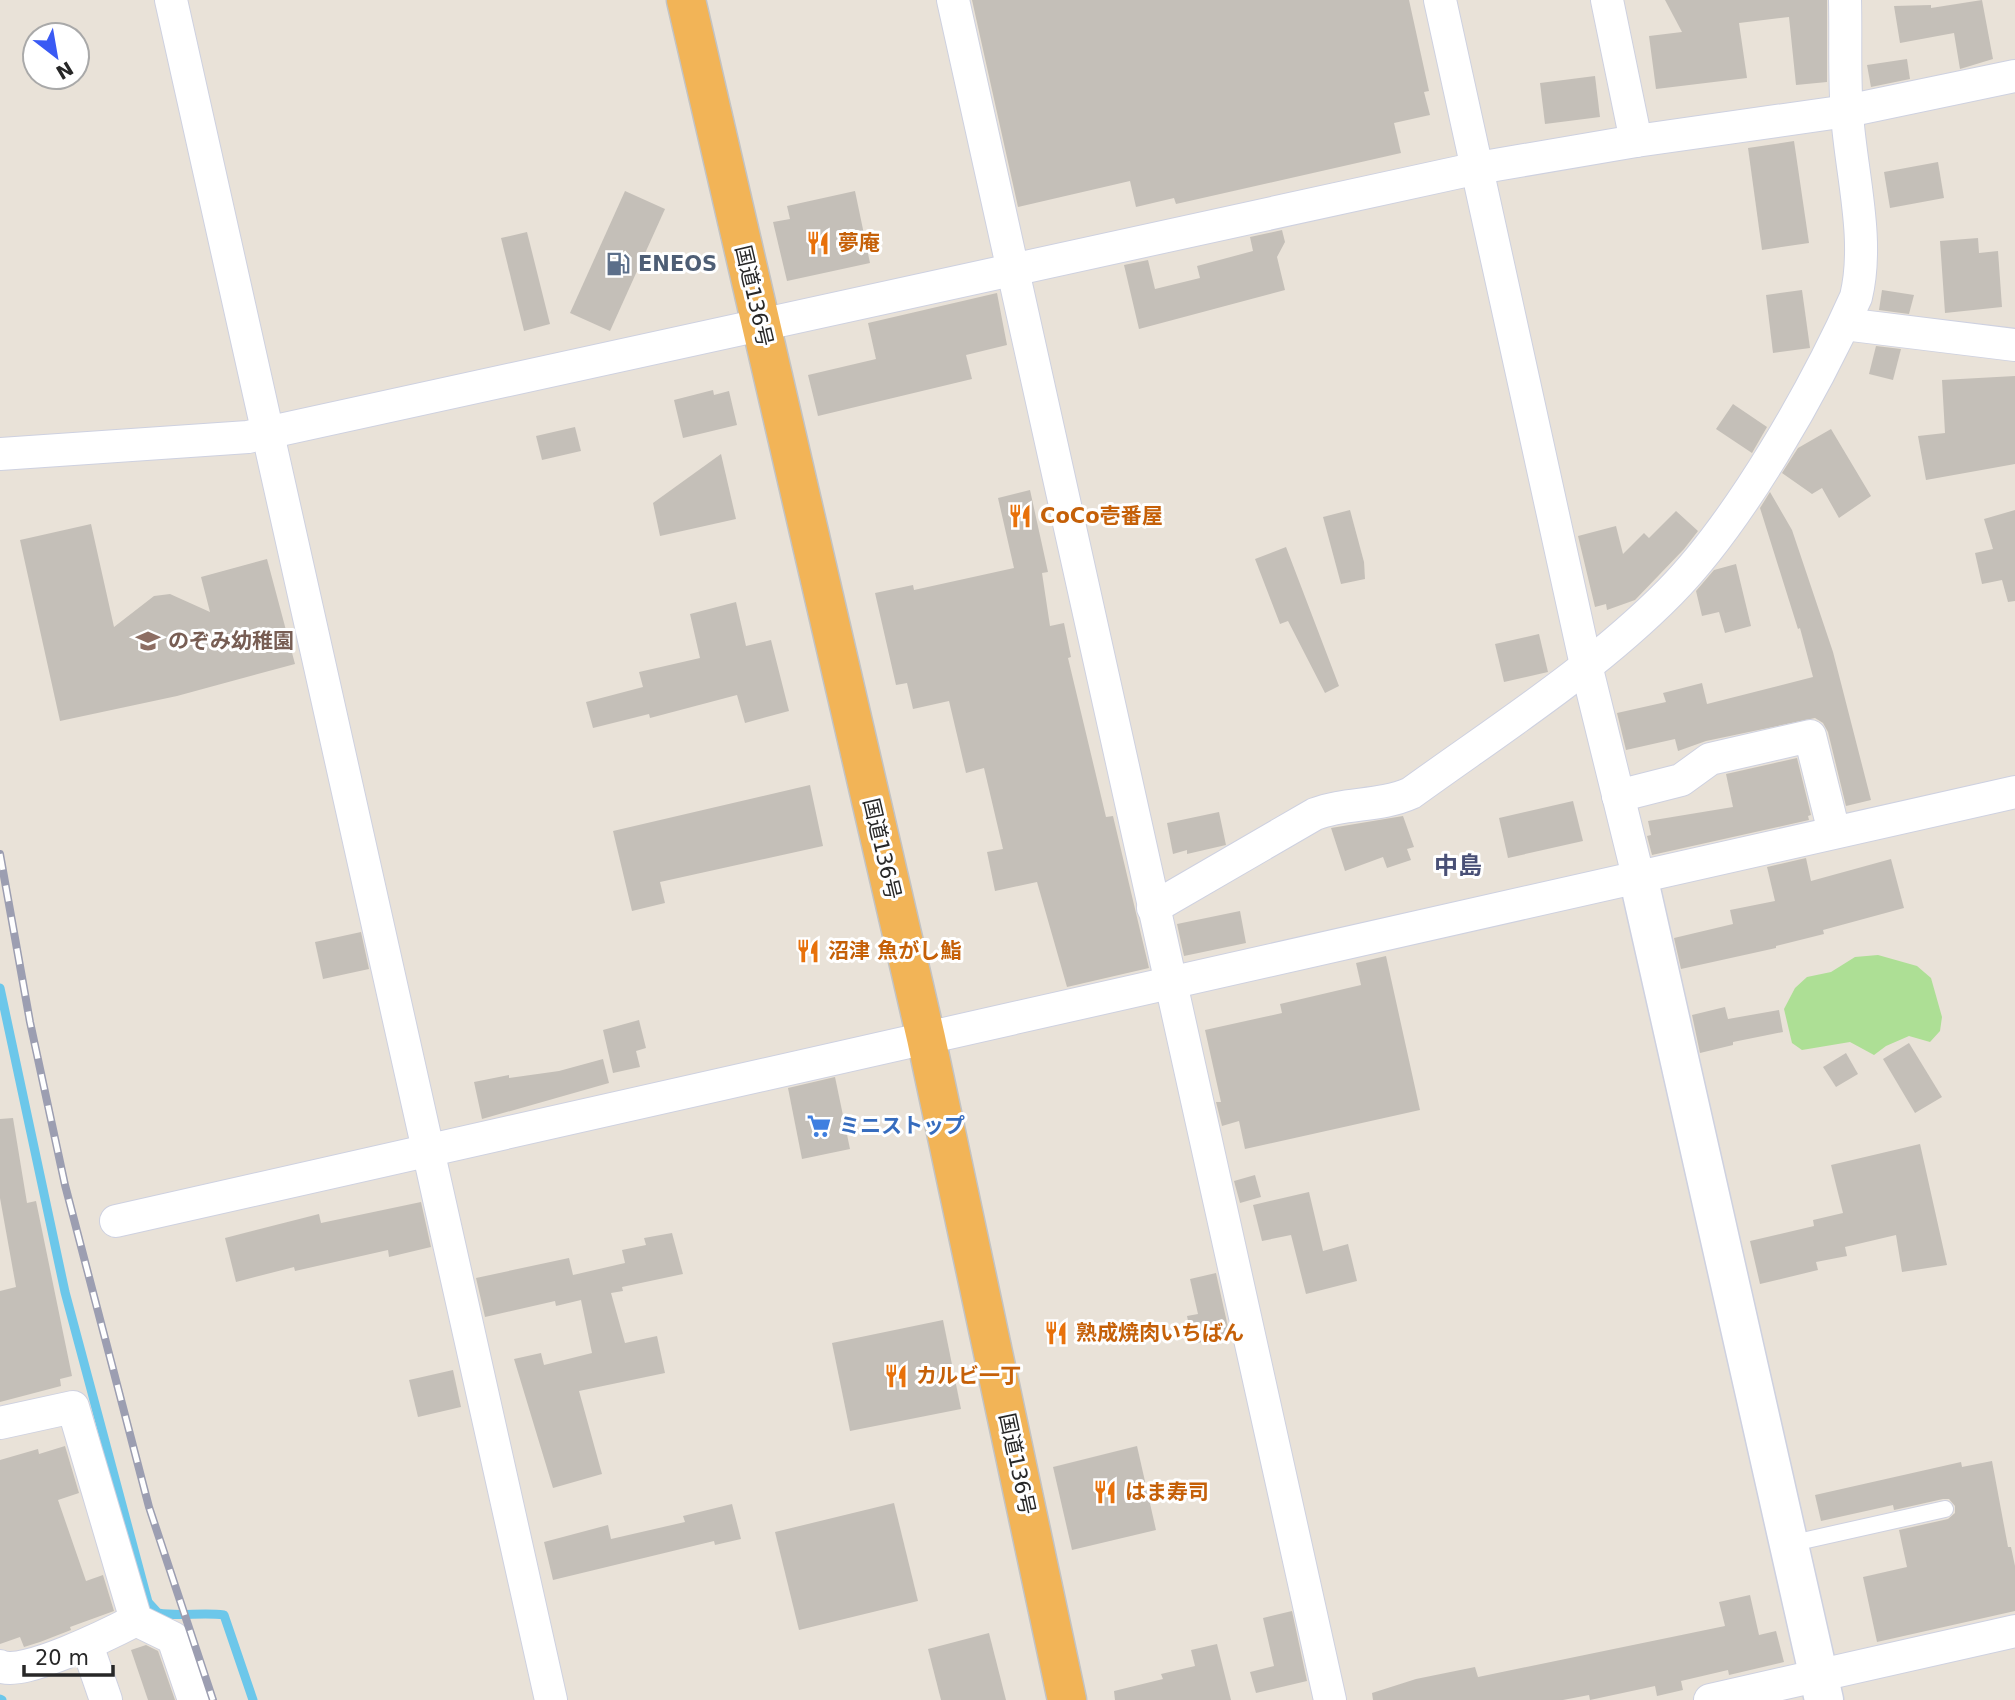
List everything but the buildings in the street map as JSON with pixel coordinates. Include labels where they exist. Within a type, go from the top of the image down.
[{"type":"highway","name":"国道136号","points":[[686,0],[926,1038],[1067,1700]]},
{"type":"street","points":[[171,0],[551,1700]]},
{"type":"street","points":[[953,0],[1330,1700]]},
{"type":"street","points":[[1440,0],[1586,665],[1637,876],[1821,1688]]},
{"type":"street","points":[[1607,0],[1636,141]]},
{"type":"street","points":[[1153,908],[1315,814],[1326,810],[1377,805],[1411,793],[1586,665],[1672,589],[1718,532],[1774,450],[1856,298],[1861,275],[1847,111],[1845,0]]},
{"type":"street","points":[[0,454],[248,437],[1478,168],[1636,141],[1847,111],[2015,76]]},
{"type":"street","points":[[1844,324],[2015,345]]},
{"type":"street","points":[[1618,796],[1681,780],[1710,759],[1810,736],[1834,832]]},
{"type":"street","points":[[116,1222],[2015,792]]},
{"type":"street","points":[[0,1423],[73,1407],[136,1620],[173,1639],[194,1700]]},
{"type":"street","points":[[0,1666],[18,1669],[88,1644],[136,1620]]},
{"type":"street","points":[[1710,1700],[1821,1688],[2015,1631]]},
{"type":"street","points":[[88,1644],[106,1700]]},
{"type":"lane","points":[[1788,1544],[1945,1509]]},
{"type":"green space","points":[[1878,955],[1917,966],[1931,978],[1942,1017],[1940,1031],[1930,1042],[1909,1036],[1886,1046],[1874,1055],[1850,1042],[1802,1050],[1792,1043],[1784,1009],[1795,988],[1807,977],[1831,972],[1855,957]]},
{"type":"waterway","points":[[0,988],[65,1292],[148,1602],[158,1613],[224,1615],[253,1700]]},
{"type":"railway","points":[[0,854],[30,1022],[65,1185],[149,1507],[213,1700]]},
{"type":"place","name":"夢庵","points":[[818,243]]},
{"type":"place","name":"ENEOS","points":[[618,264]]},
{"type":"place","name":"CoCo壱番屋","points":[[1020,516]]},
{"type":"place","name":"のぞみ幼稚園","points":[[148,641]]},
{"type":"place","name":"沼津 魚がし鮨","points":[[808,951]]},
{"type":"place","name":"ミニストップ","points":[[819,1126]]},
{"type":"place","name":"熟成焼肉いちばん","points":[[1056,1333]]},
{"type":"place","name":"カルビ一丁","points":[[896,1376]]},
{"type":"place","name":"はま寿司","points":[[1105,1492]]},
{"type":"district","name":"中島","points":[[1458,866]]}]
